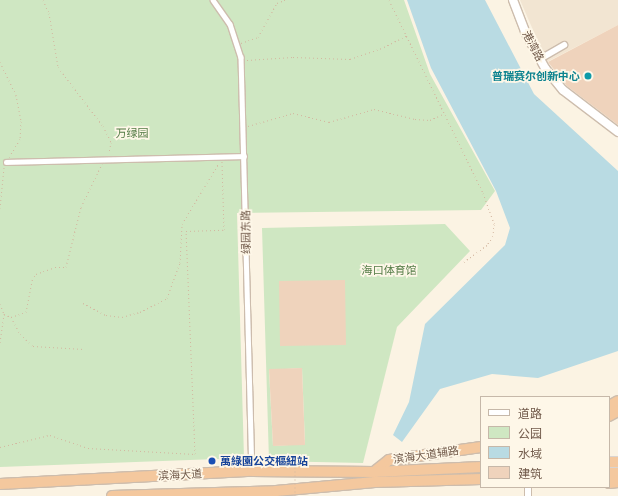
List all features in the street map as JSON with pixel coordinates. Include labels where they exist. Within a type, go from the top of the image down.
[{"type":"highway","name":"滨海大道辅路","points":[[374,472],[388,460],[480,447]]},
{"type":"highway","points":[[374,472],[393,464],[480,453]]},
{"type":"highway","name":"滨海大道","points":[[0,484],[252,471],[374,472],[480,467]]},
{"type":"highway","name":"滨海大道","points":[[112,496],[276,491],[375,482],[480,479]]},
{"type":"street","name":"绿园东路","points":[[213,0],[230,24],[241,60],[252,471]]},
{"type":"street","name":"港湾路","points":[[513,0],[540,58],[564,90],[618,132]]},
{"type":"street","points":[[540,58],[564,45]]},
{"type":"street","points":[[6,162],[244,156]]},
{"type":"path","points":[[4,314],[11,316],[26,312],[32,280],[36,274],[55,266],[66,267],[81,207],[111,149],[109,136],[58,67],[49,13],[43,0]]},
{"type":"path","points":[[236,44],[258,37],[277,3],[285,0]]},
{"type":"path","points":[[389,0],[443,114],[483,192],[494,224],[493,236],[487,245],[462,263]]},
{"type":"path","points":[[241,60],[294,57],[350,58],[384,47],[406,36]]},
{"type":"path","points":[[0,62],[16,95],[22,130],[6,162],[0,182],[0,208]]},
{"type":"path","points":[[243,127],[293,113],[329,122],[374,109],[415,119],[430,120],[443,114]]},
{"type":"path","points":[[0,447],[50,435],[88,448],[195,454],[186,231],[224,230],[222,159],[182,224],[180,264],[167,298],[140,312],[122,317],[106,315],[83,303]]},
{"type":"path","points":[[0,304],[4,314],[0,344]]},
{"type":"path","points":[[11,316],[20,334],[33,346],[84,349]]},
{"type":"path","points":[[294,463],[295,496]]},
{"type":"shaded area","points":[[520,0],[618,0],[618,25],[547,62]]},
{"type":"green space","name":"万绿园","points":[[0,0],[404,0],[430,74],[495,191],[481,210],[237,213],[244,458],[0,467]]},
{"type":"green space","name":"海口体育馆","points":[[445,224],[470,251],[397,327],[363,463],[269,461],[262,228]],"holes":[[[302,368],[305,444],[273,446],[269,370]]]},
{"type":"water","points":[[407,0],[485,0],[534,94],[618,171],[618,351],[538,378],[492,374],[440,389],[402,442],[393,435],[409,402],[425,324],[505,245],[510,228],[496,191],[431,68]]},
{"type":"building","name":"普瑞赛尔创新中心","points":[[618,25],[618,125],[567,86],[548,62]]},
{"type":"building","points":[[345,280],[346,345],[280,346],[279,281]]},
{"type":"building","points":[[302,368],[305,445],[273,446],[269,369]]},
{"type":"place","name":"普瑞赛尔创新中心","points":[[588,76]]},
{"type":"place","name":"萬綠園公交樞紐站","points":[[212,461]]}]
